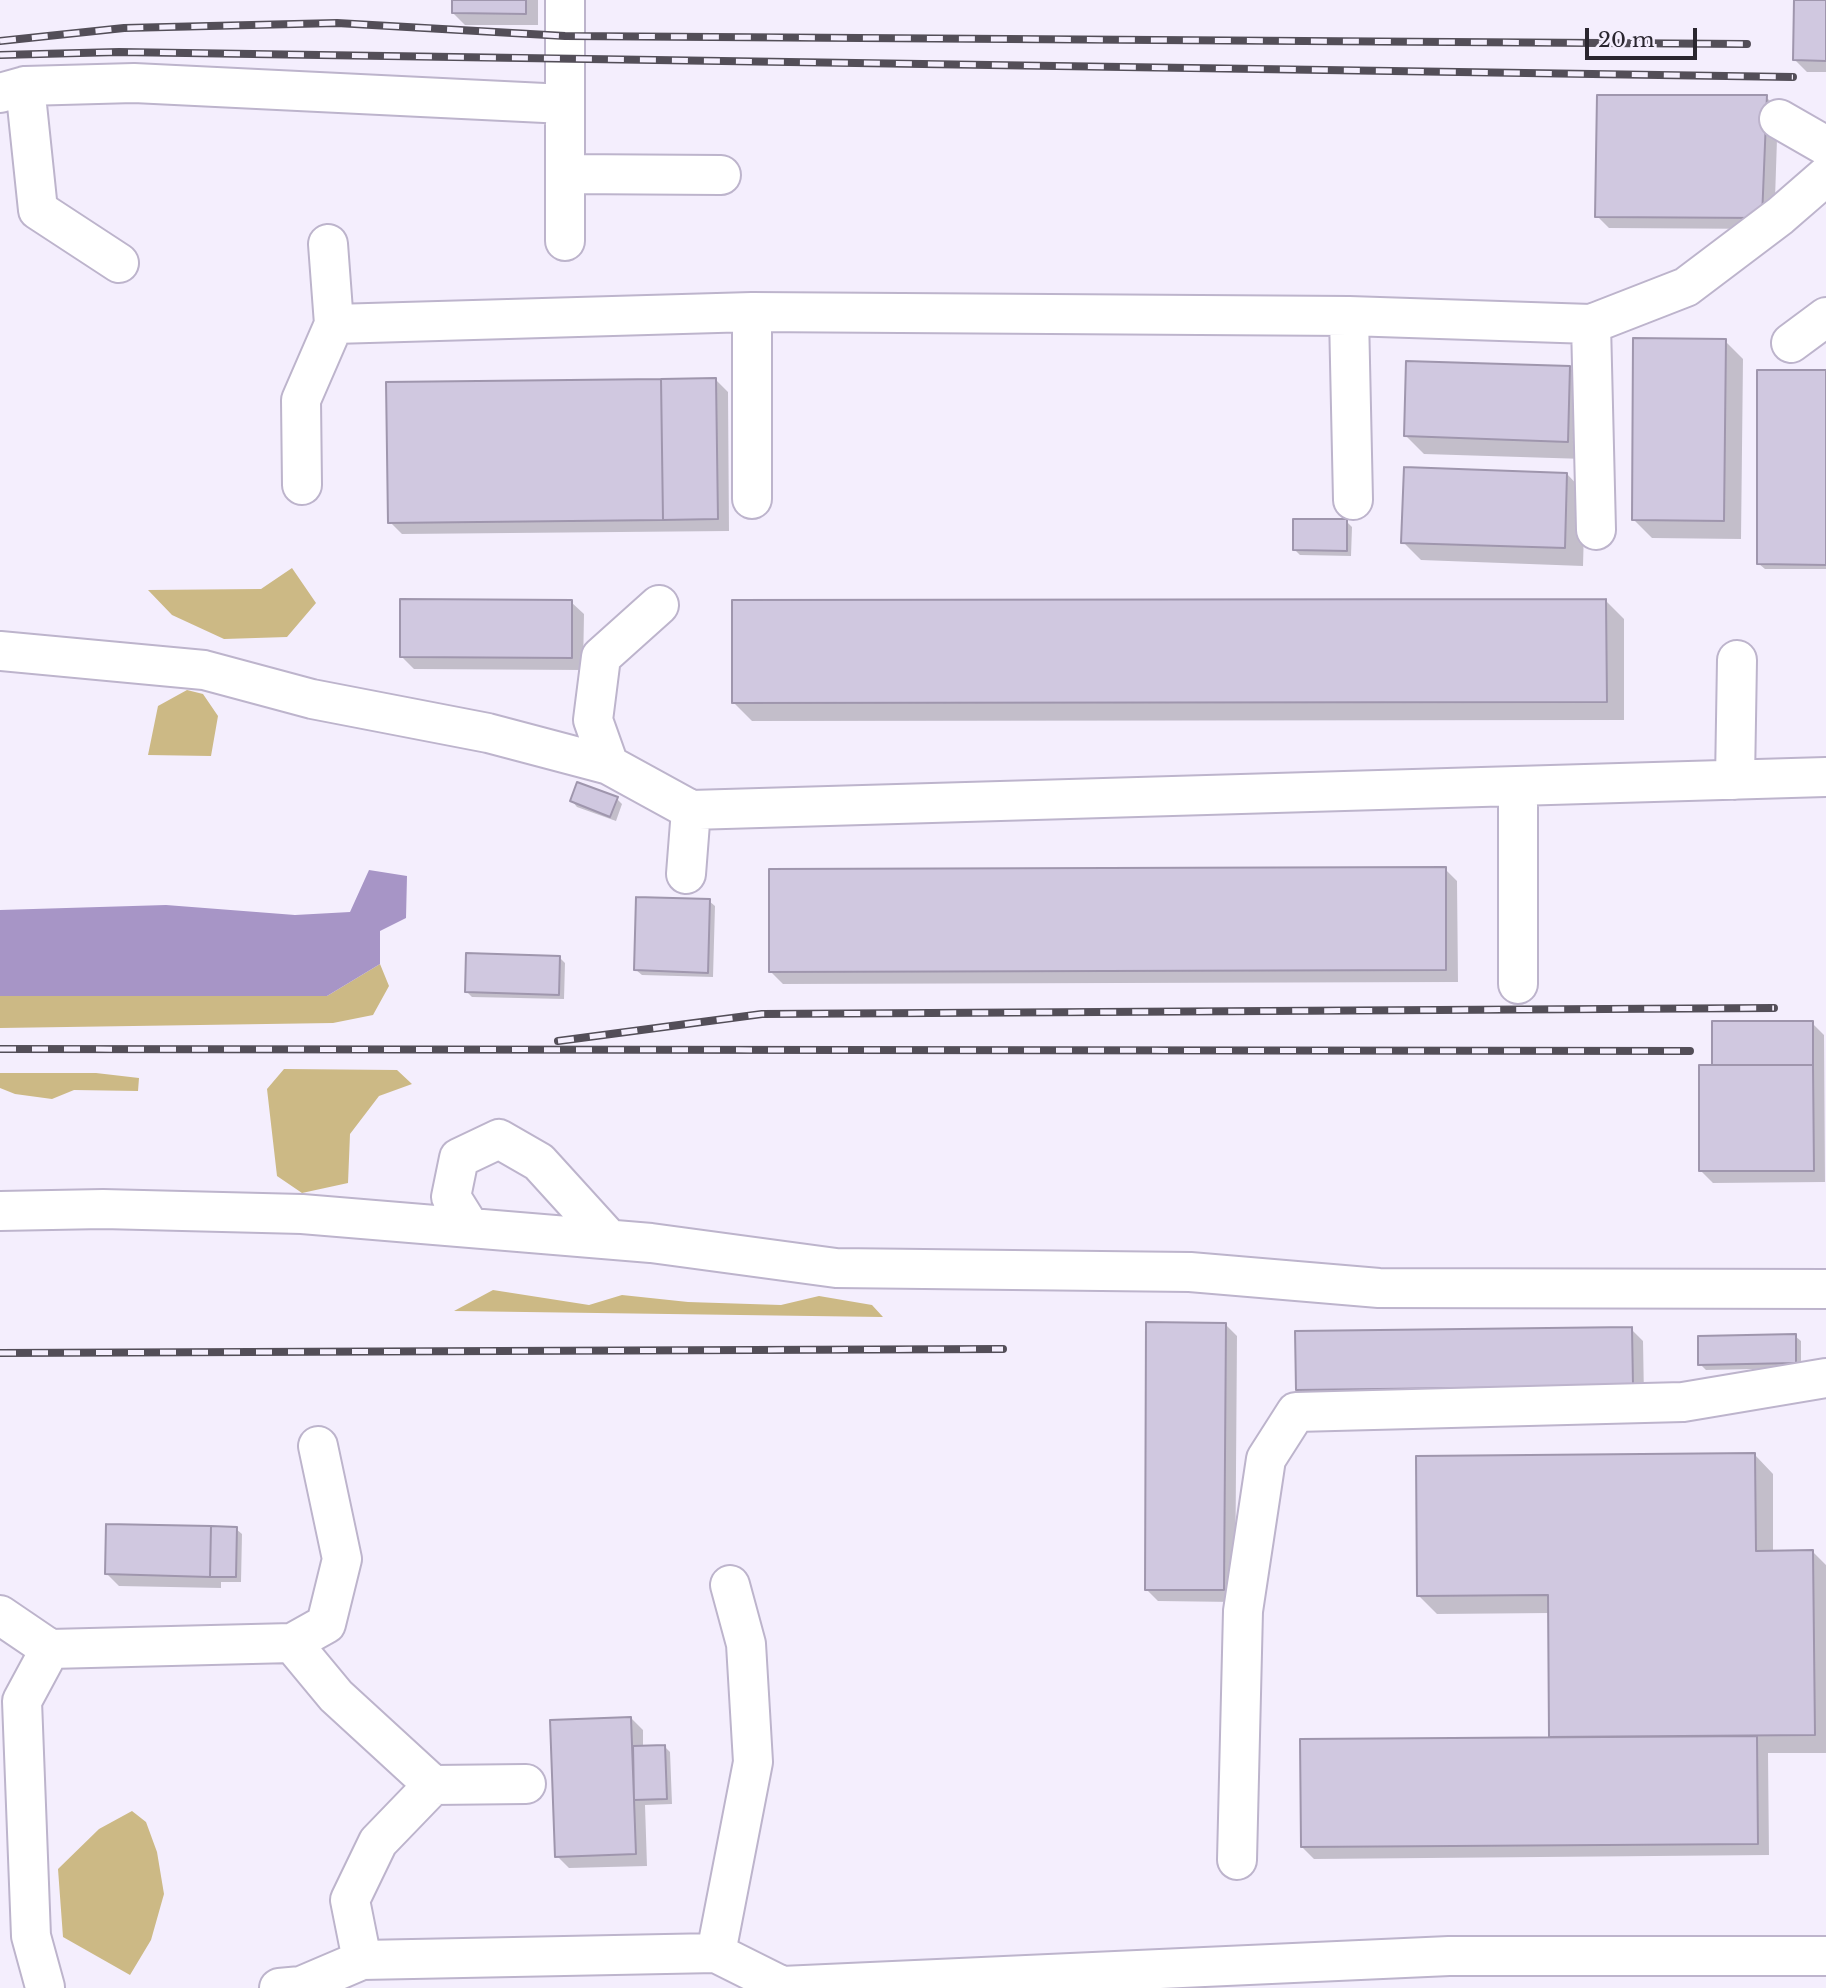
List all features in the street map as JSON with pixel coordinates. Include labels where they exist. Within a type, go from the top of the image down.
[{"type":"lane","points":[[565,0],[565,242]]},
{"type":"lane","points":[[119,263],[38,210],[13,90],[134,83],[565,104]]},
{"type":"lane","points":[[1779,119],[1826,146]]},
{"type":"lane","points":[[566,174],[721,175]]},
{"type":"lane","points":[[334,324],[752,312],[1349,316],[1591,324],[1686,287],[1780,216],[1826,176]]},
{"type":"lane","points":[[302,485],[301,401],[334,324],[328,244]]},
{"type":"lane","points":[[752,312],[752,499]]},
{"type":"lane","points":[[1349,316],[1353,500]]},
{"type":"lane","points":[[1791,343],[1826,317]]},
{"type":"lane","points":[[1591,324],[1596,530]]},
{"type":"lane","points":[[608,765],[593,720],[601,657],[659,605]]},
{"type":"lane","points":[[0,651],[204,670],[312,699],[488,733],[608,765],[691,810],[1826,777]]},
{"type":"lane","points":[[1735,780],[1737,660]]},
{"type":"lane","points":[[1518,786],[1518,984]]},
{"type":"lane","points":[[686,874],[691,810]]},
{"type":"lane","points":[[469,1226],[451,1197],[459,1158],[499,1139],[539,1162],[609,1239]]},
{"type":"lane","points":[[0,1211],[103,1209],[302,1214],[609,1239],[836,1268],[1189,1272],[1379,1287],[1826,1289]]},
{"type":"lane","points":[[1237,1860],[1243,1611],[1266,1459],[1296,1412],[1683,1402],[1826,1378]]},
{"type":"lane","points":[[0,1615],[50,1649],[292,1643],[326,1624],[342,1559],[318,1446]]},
{"type":"lane","points":[[716,1953],[753,1762],[746,1644],[730,1585]]},
{"type":"lane","points":[[292,1643],[336,1696],[433,1785],[526,1784]]},
{"type":"lane","points":[[47,1988],[31,1936],[13,1811],[22,1701],[50,1649]]},
{"type":"lane","points":[[362,1960],[350,1900],[378,1842],[433,1785]]},
{"type":"lane","points":[[299,1987],[362,1960],[716,1953],[774,1987],[1449,1956],[1826,1956]]},
{"type":"shaded area","points":[[292,568],[316,603],[287,637],[224,639],[172,615],[148,590],[261,589]]},
{"type":"shaded area","points":[[187,690],[203,694],[218,716],[211,756],[148,755],[158,706]]},
{"type":"shaded area","points":[[369,870],[407,876],[406,918],[380,931],[380,964],[327,996],[0,996],[0,910],[166,905],[295,915],[350,912]]},
{"type":"shaded area","points":[[380,964],[389,986],[373,1015],[333,1023],[0,1028],[0,996],[327,996]]},
{"type":"shaded area","points":[[284,1069],[397,1070],[412,1084],[379,1096],[350,1134],[348,1183],[302,1193],[277,1176],[267,1089]]},
{"type":"shaded area","points":[[0,1073],[96,1073],[139,1078],[138,1091],[74,1090],[52,1099],[15,1094],[0,1088]]},
{"type":"shaded area","points":[[493,1290],[589,1305],[622,1295],[688,1302],[781,1305],[819,1296],[872,1305],[883,1317],[454,1311]]},
{"type":"shaded area","points":[[132,1811],[146,1822],[157,1852],[164,1894],[151,1940],[130,1975],[63,1937],[58,1869],[99,1829]]},
{"type":"building","points":[[452,0],[526,0],[526,14],[452,13]]},
{"type":"building","points":[[1794,0],[1826,0],[1826,61],[1793,60]]},
{"type":"building","points":[[1597,95],[1767,95],[1762,218],[1595,217]]},
{"type":"building","points":[[1633,338],[1726,339],[1724,521],[1632,520]]},
{"type":"building","points":[[1406,361],[1570,366],[1568,442],[1404,436]]},
{"type":"building","points":[[1757,370],[1826,370],[1826,565],[1757,564]]},
{"type":"building","points":[[716,378],[718,519],[663,520],[661,379]]},
{"type":"building","points":[[661,379],[663,520],[388,523],[386,382]]},
{"type":"building","points":[[1404,467],[1567,473],[1565,548],[1401,543]]},
{"type":"building","points":[[1293,519],[1347,519],[1347,551],[1293,550]]},
{"type":"building","points":[[400,599],[572,600],[572,658],[400,657]]},
{"type":"building","points":[[1606,599],[1607,702],[732,703],[732,600]]},
{"type":"building","points":[[577,782],[618,797],[610,817],[570,801]]},
{"type":"building","points":[[1446,867],[1446,970],[769,972],[769,869]]},
{"type":"building","points":[[636,897],[710,899],[708,973],[634,970]]},
{"type":"building","points":[[466,953],[560,956],[559,995],[465,992]]},
{"type":"building","points":[[1712,1021],[1813,1021],[1813,1065],[1712,1065]]},
{"type":"building","points":[[1699,1065],[1813,1065],[1814,1171],[1699,1171]]},
{"type":"building","points":[[1146,1322],[1226,1323],[1224,1590],[1145,1590]]},
{"type":"building","points":[[1632,1327],[1633,1386],[1296,1390],[1295,1331]]},
{"type":"building","points":[[1796,1334],[1796,1363],[1698,1365],[1698,1336]]},
{"type":"building","points":[[1755,1453],[1756,1551],[1813,1550],[1815,1735],[1549,1737],[1548,1595],[1417,1596],[1416,1456]]},
{"type":"building","points":[[106,1524],[211,1526],[210,1577],[105,1574]]},
{"type":"building","points":[[211,1526],[237,1527],[236,1577],[210,1577]]},
{"type":"building","points":[[631,1717],[636,1854],[555,1857],[550,1720]]},
{"type":"building","points":[[1757,1736],[1758,1844],[1301,1847],[1300,1739]]},
{"type":"building","points":[[665,1745],[667,1799],[634,1800],[633,1746]]},
{"type":"railway","points":[[0,41],[124,28],[337,23],[565,36],[1747,44]]},
{"type":"railway","points":[[0,55],[119,52],[1793,77]]},
{"type":"railway","points":[[558,1041],[762,1014],[1774,1008]]},
{"type":"railway","points":[[0,1049],[1690,1051]]},
{"type":"railway","points":[[0,1353],[1003,1349]]}]
